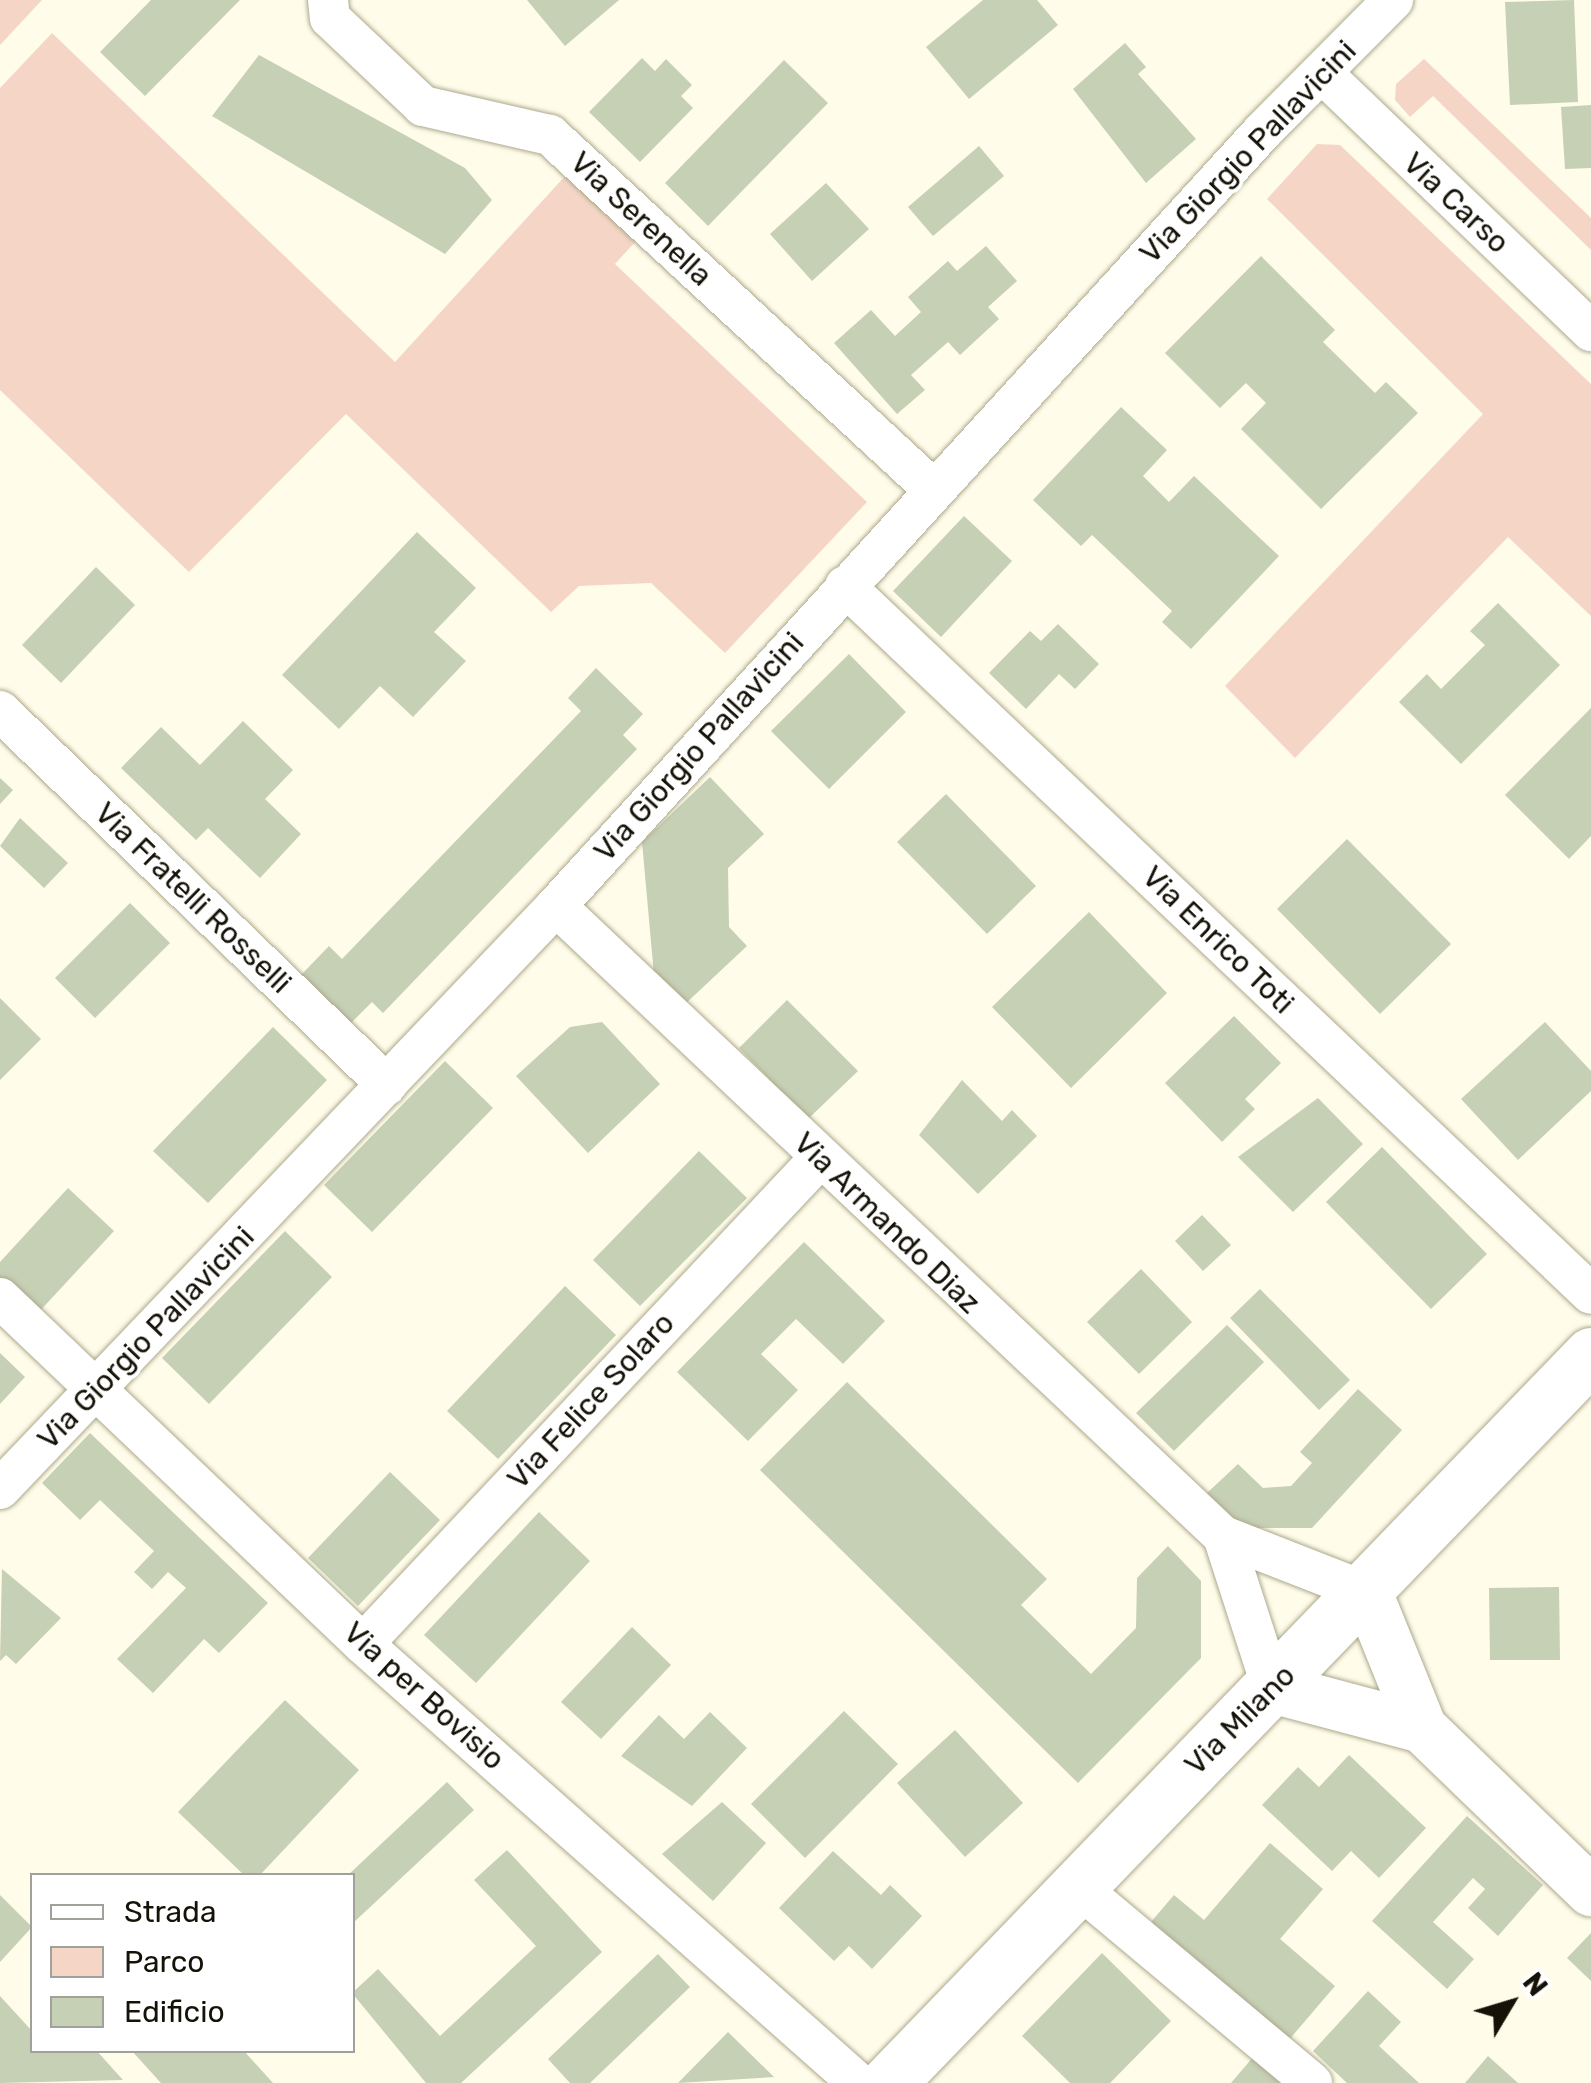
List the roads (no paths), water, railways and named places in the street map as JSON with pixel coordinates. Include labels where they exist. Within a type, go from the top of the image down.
[{"type":"main road","name":"Via Milano","points":[[888,2083],[1367,1592],[1591,1355]]},
{"type":"street","name":"Via Serenella","points":[[328,0],[330,18],[423,106],[550,135],[935,491]]},
{"type":"street","name":"Via Giorgio Pallavicini","points":[[0,1489],[556,906],[845,586],[1394,0]]},
{"type":"street","name":"Via Carso","points":[[1322,73],[1591,331]]},
{"type":"street","name":"Via Enrico Toti","points":[[845,586],[1591,1294]]},
{"type":"street","name":"Via Fratelli Rosselli","points":[[0,711],[387,1085]]},
{"type":"street","name":"Via Armando Diaz","points":[[556,906],[1222,1536],[1367,1592]]},
{"type":"street","name":"Via Felice Solaro","points":[[364,1644],[820,1159]]},
{"type":"street","name":"Via per Bovisio","points":[[0,1298],[364,1644],[858,2083]]},
{"type":"street","name":"Via Armando Diaz","points":[[1222,1536],[1272,1688]]},
{"type":"street","points":[[1367,1592],[1422,1728],[1591,1891]]},
{"type":"street","points":[[1272,1688],[1422,1728]]},
{"type":"street","points":[[1078,1887],[1312,2083]]}]
